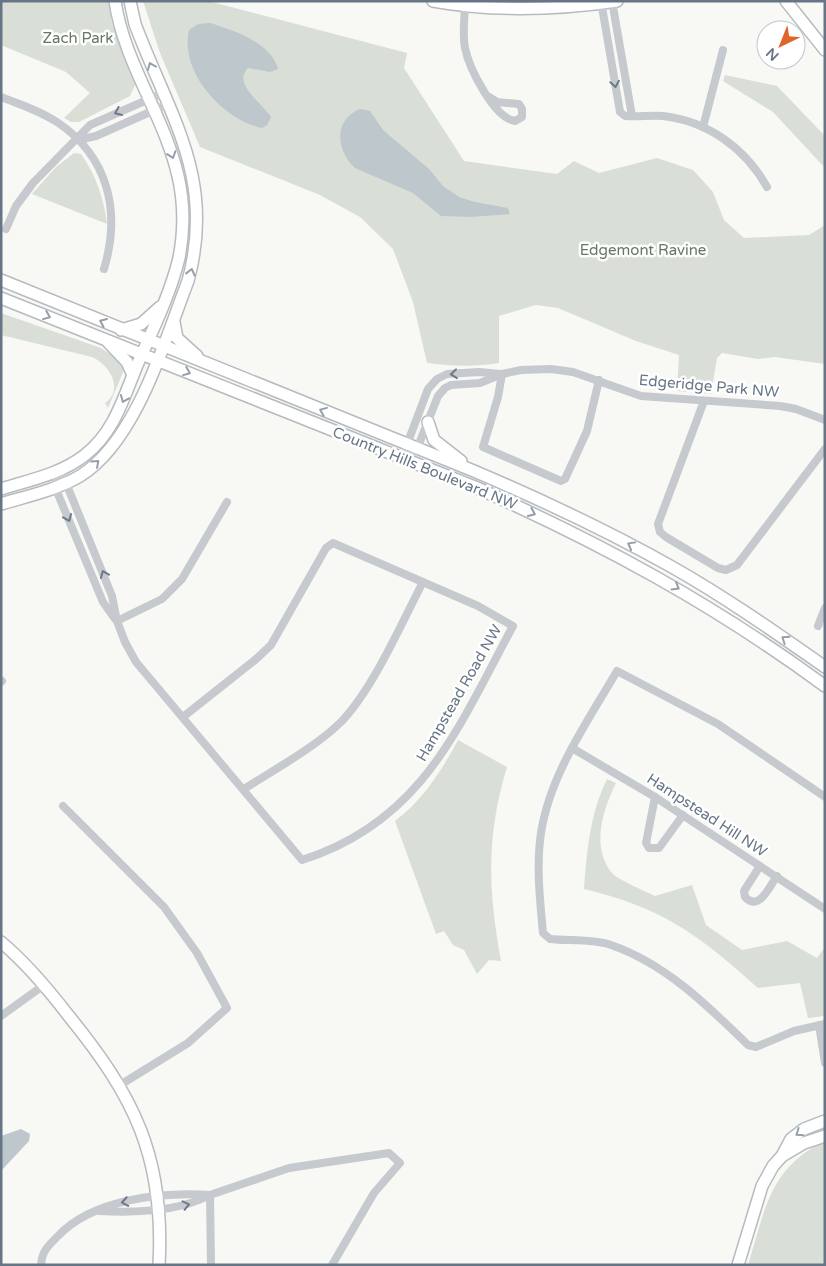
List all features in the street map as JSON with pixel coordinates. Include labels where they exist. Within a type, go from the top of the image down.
[{"type":"main road","points":[[1,489],[57,472],[86,455],[99,442],[114,422],[163,304],[179,258],[183,208],[174,162],[152,104],[123,38],[115,1]]},
{"type":"main road","points":[[1,504],[66,484],[94,466],[125,430],[157,360],[192,265],[198,212],[191,164],[135,24],[130,1]]},
{"type":"main road","points":[[433,1],[545,8],[609,2]]},
{"type":"main road","points":[[786,1],[825,50]]},
{"type":"main road","name":"Country Hills Boulevard NW","points":[[1,280],[148,341],[474,471],[580,519],[673,568],[741,609],[825,667]]},
{"type":"main road","name":"Country Hills Boulevard NW","points":[[1,298],[405,459],[539,516],[632,562],[710,607],[825,686]]},
{"type":"main road","points":[[121,330],[141,324],[163,304]]},
{"type":"main road","points":[[174,317],[173,324],[177,338],[205,364]]},
{"type":"main road","points":[[103,338],[127,362],[133,374]]},
{"type":"main road","points":[[428,422],[434,440],[474,471]]},
{"type":"main road","points":[[1,942],[44,985],[86,1037],[120,1085],[135,1112],[150,1153],[159,1203],[159,1265]]},
{"type":"main road","points":[[738,1265],[762,1186],[773,1166],[782,1156],[791,1139],[804,1129],[825,1121]]},
{"type":"main road","points":[[782,1156],[804,1143],[825,1136]]},
{"type":"street","points":[[609,2],[622,56],[632,116]]},
{"type":"street","points":[[609,2],[610,58],[620,112],[625,116],[664,116],[703,128],[728,141],[747,158],[758,170],[767,187]]},
{"type":"street","points":[[465,3],[464,39],[467,57],[488,97]]},
{"type":"street","points":[[703,128],[724,50]]},
{"type":"street","points":[[610,58],[622,56]]},
{"type":"street","points":[[1,97],[45,115],[65,128],[78,140],[99,170],[111,205],[112,232],[104,269]]},
{"type":"street","points":[[78,140],[96,136],[165,98]]},
{"type":"street","points":[[6,229],[16,206],[33,183],[56,157],[78,140],[90,125],[165,98]]},
{"type":"street","name":"Edgeridge Park NW","points":[[405,459],[411,446],[428,389],[437,379],[447,374],[478,372],[502,374],[535,369],[561,369],[599,380],[641,396],[780,406],[796,409],[825,420]]},
{"type":"street","points":[[502,374],[498,397],[483,447],[561,481],[566,479],[587,431],[599,380]]},
{"type":"street","name":"Edgeridge Park NW","points":[[411,446],[428,422],[438,396],[444,388],[451,385],[480,383],[502,374]]},
{"type":"street","points":[[704,401],[658,524],[660,532],[666,537],[718,568],[730,569],[738,565],[825,449]]},
{"type":"street","points":[[55,487],[57,472]]},
{"type":"street","name":"Hampstead Road NW","points":[[57,472],[66,484],[112,596],[117,621],[125,642],[136,662],[302,860],[333,850],[363,834],[404,801],[426,778],[453,736],[513,626],[478,606],[333,543],[326,548],[271,644],[255,660],[183,717]]},
{"type":"street","name":"Hampstead Road NW","points":[[55,487],[103,602],[117,621]]},
{"type":"street","points":[[117,621],[162,599],[182,579],[227,502]]},
{"type":"street","points":[[244,789],[317,740],[341,721],[361,696],[423,582]]},
{"type":"street","points":[[818,626],[825,608]]},
{"type":"street","points":[[825,797],[718,724],[617,671],[572,748],[553,788],[541,833],[538,880],[544,933],[550,939],[610,944],[659,967],[710,1008],[748,1045],[756,1047],[794,1031],[822,1025],[825,1063]]},
{"type":"street","name":"Hampstead Hill NW","points":[[572,748],[655,797],[825,909]]},
{"type":"street","points":[[655,797],[646,843],[649,848],[659,848],[683,815]]},
{"type":"street","points":[[63,806],[164,907],[197,953],[227,1008],[188,1043],[120,1085]]},
{"type":"street","points":[[760,866],[744,891],[745,897],[749,902],[755,903],[760,900],[777,876]]},
{"type":"street","points":[[1,1016],[44,985]]},
{"type":"street","points":[[159,1203],[189,1206],[210,1195],[289,1168],[389,1152],[400,1163],[374,1193],[332,1265]]},
{"type":"street","points":[[41,1265],[42,1252],[64,1229],[92,1211],[118,1212],[159,1203],[181,1194],[210,1195]]},
{"type":"street","points":[[210,1195],[211,1265]]},
{"type":"green space","name":"Zach Park","points":[[1,1],[108,1],[112,23],[136,83],[130,96],[79,122],[71,122],[64,118],[90,93],[66,72],[1,45]]},
{"type":"green space","name":"Edgemont Ravine","points":[[143,1],[208,1],[407,53],[404,68],[464,161],[557,174],[574,161],[599,173],[657,158],[693,170],[713,192],[724,220],[744,238],[809,235],[825,225],[825,364],[775,357],[758,359],[722,353],[717,358],[711,394],[677,391],[679,355],[636,341],[558,308],[536,305],[499,316],[499,363],[463,366],[427,363],[413,302],[393,249],[360,217],[320,195],[200,147],[160,53]]},
{"type":"green space","points":[[725,75],[777,86],[825,136],[825,168],[773,112],[723,81]]},
{"type":"green space","points":[[74,153],[81,154],[95,179],[104,205],[107,224],[32,194],[56,167]]},
{"type":"green space","points":[[1,313],[101,348],[122,362],[124,370],[108,408],[105,403],[111,398],[114,385],[109,371],[104,365],[92,357],[1,335]]},
{"type":"green space","points":[[458,740],[507,767],[495,816],[491,863],[493,910],[501,961],[489,960],[477,974],[464,950],[453,945],[444,931],[436,934],[395,821],[414,804],[431,784]]},
{"type":"green space","points":[[607,779],[616,783],[603,816],[600,839],[605,862],[611,872],[624,881],[655,896],[692,885],[706,925],[742,950],[787,941],[817,958],[825,947],[825,1016],[808,1018],[800,983],[758,988],[717,952],[678,925],[636,905],[612,896],[584,889],[588,846],[593,819]]},
{"type":"green space","points":[[825,1141],[825,1265],[748,1265],[759,1226],[772,1192],[792,1164],[806,1152]]},
{"type":"shaded area","points":[[210,23],[250,39],[268,52],[274,60],[278,69],[270,72],[248,68],[244,74],[246,87],[271,117],[267,125],[262,128],[247,123],[219,105],[197,77],[191,62],[188,46],[189,30],[198,24]]},
{"type":"shaded area","points":[[360,109],[370,111],[383,130],[429,169],[443,186],[459,197],[508,208],[510,214],[471,217],[441,216],[413,193],[355,168],[344,153],[340,136],[345,120]]},
{"type":"shaded area","points":[[21,1129],[30,1134],[29,1141],[1,1171],[1,1136]]}]
